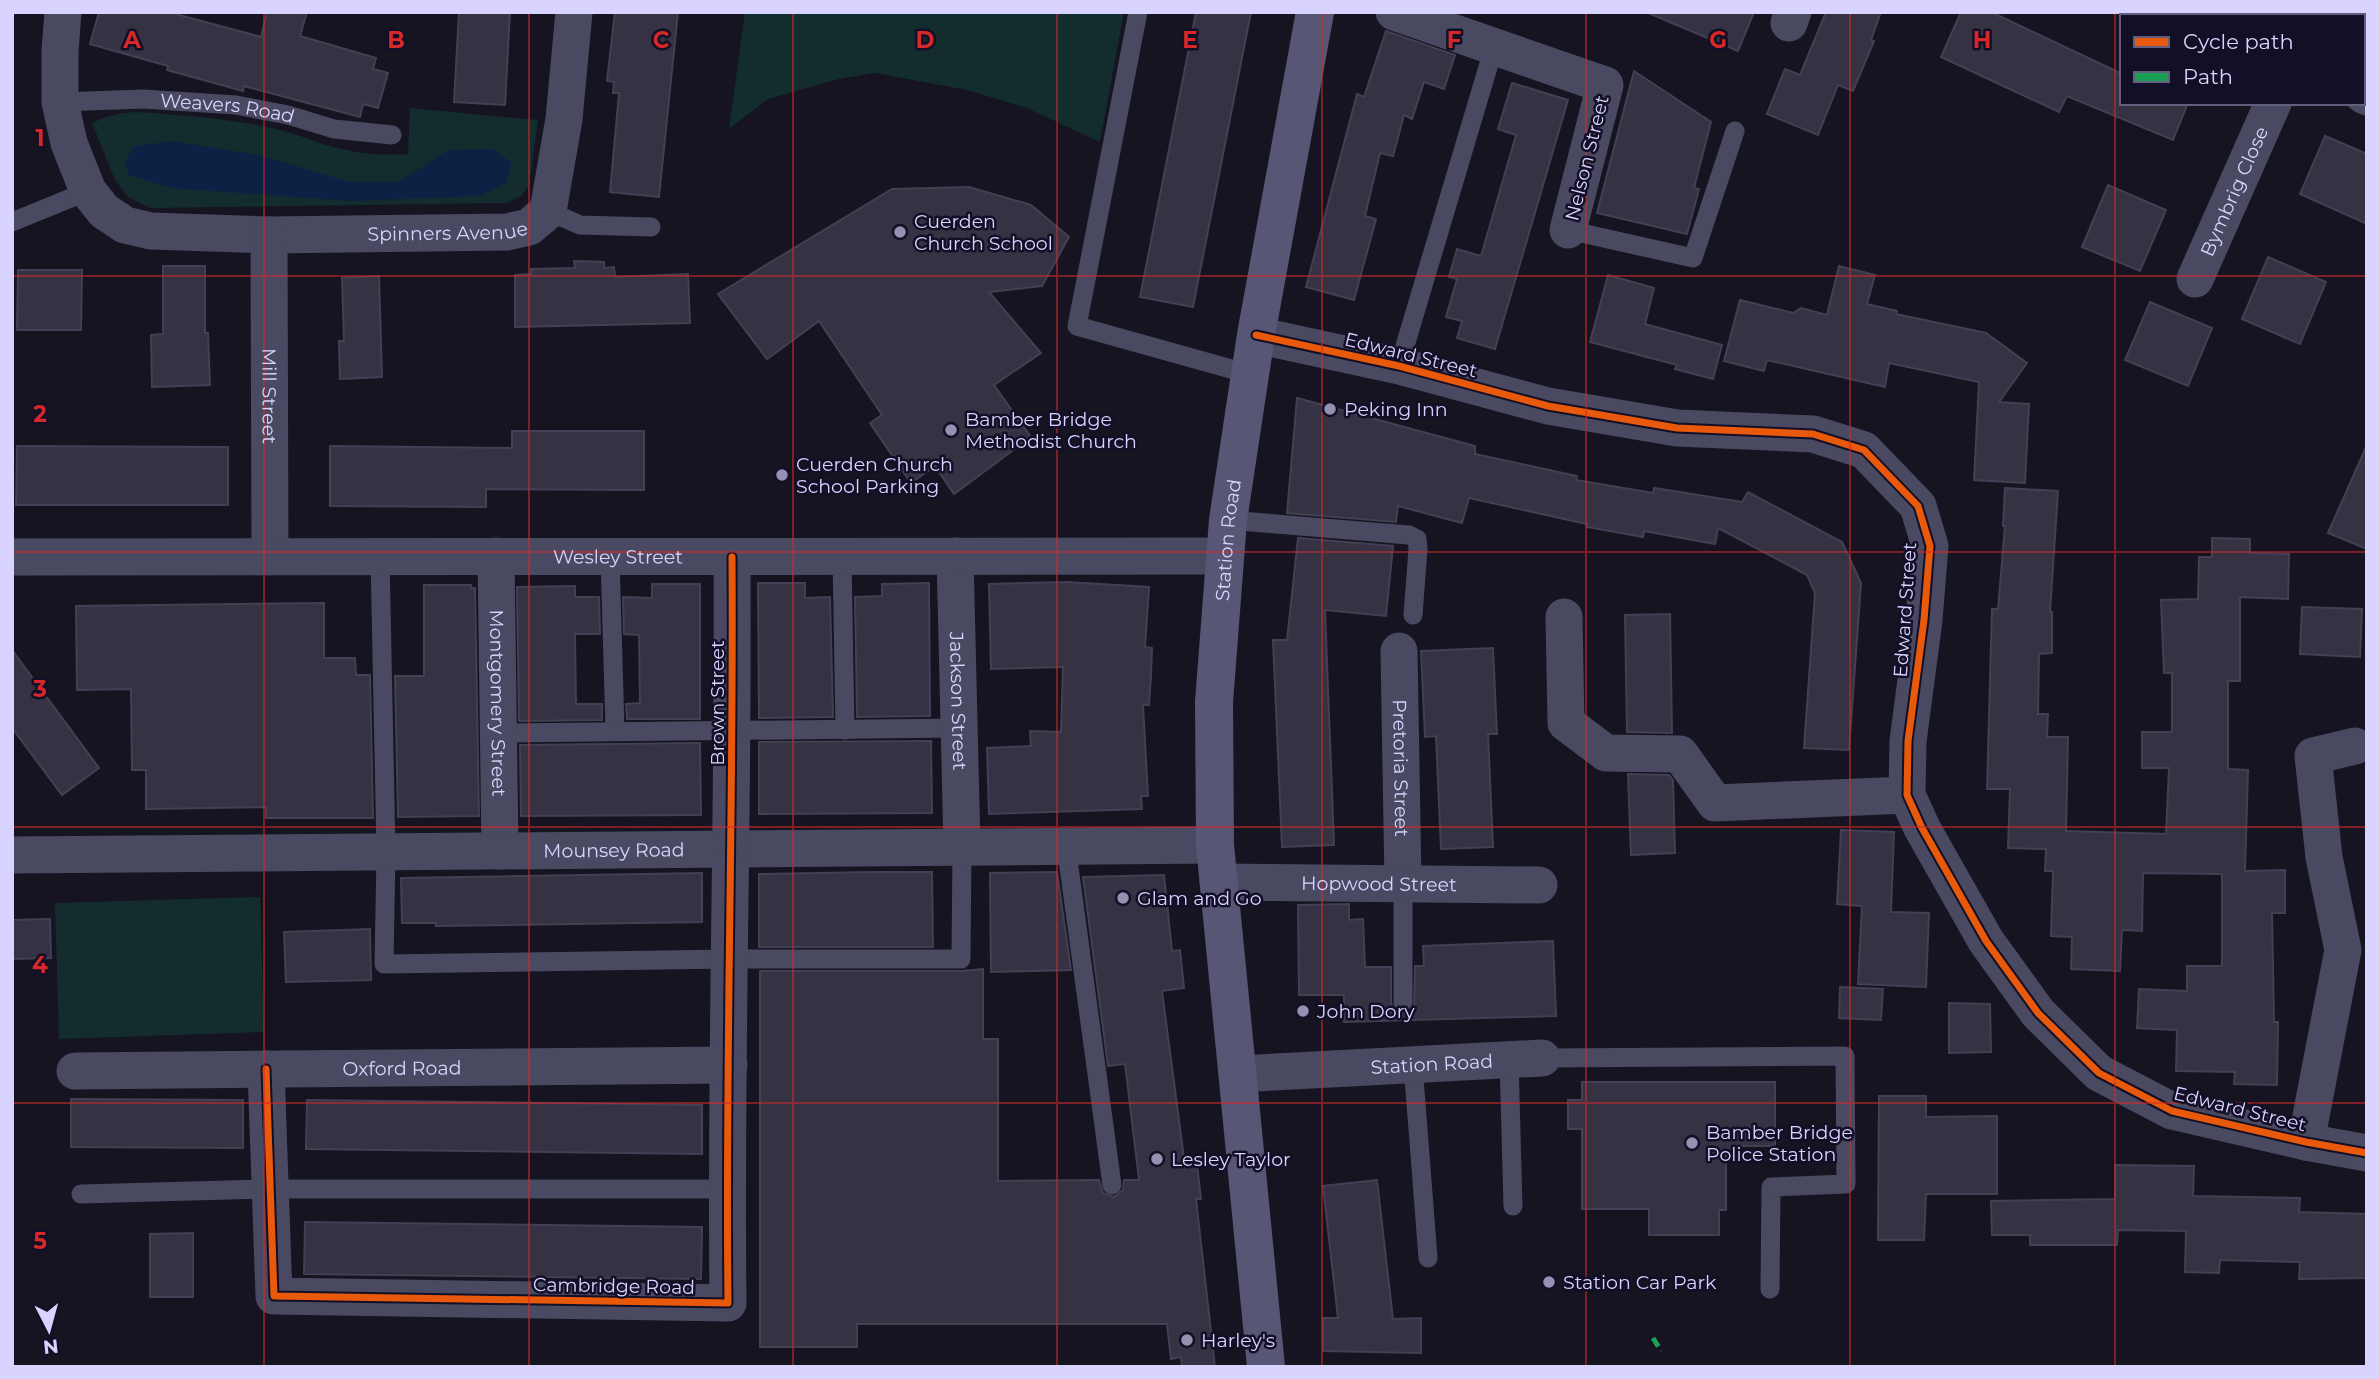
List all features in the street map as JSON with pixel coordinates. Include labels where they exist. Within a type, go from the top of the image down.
[{"type":"main road","name":"Station Road","points":[[1266,1367],[1217,863],[1214,702],[1226,538],[1250,374],[1315,12]]},
{"type":"street","points":[[63,12],[60,102],[69,143],[88,191],[104,211],[125,225],[152,230],[269,236]]},
{"type":"street","name":"Spinners Avenue","points":[[269,236],[507,232],[529,227],[548,211],[564,120],[574,12]]},
{"type":"street","points":[[1394,12],[1494,47]]},
{"type":"street","name":"Nelson Street","points":[[1494,47],[1605,85],[1568,230]]},
{"type":"street","name":"Bymbrig Close","points":[[2195,279],[2272,105]]},
{"type":"street","name":"Mill Street","points":[[269,236],[270,556]]},
{"type":"street","name":"Edward Street","points":[[1256,335],[1399,366],[1548,406],[1676,428],[1813,434],[1864,450],[1919,506],[1930,546],[1924,620],[1908,741],[1907,795],[1922,828],[1986,942],[2038,1013],[2099,1073],[2172,1111],[2367,1153]]},
{"type":"street","name":"Wesley Street","points":[[12,557],[955,556],[1226,538]]},
{"type":"street","name":"Montgomery Street","points":[[496,556],[500,851]]},
{"type":"street","name":"Brown Street","points":[[732,556],[732,849]]},
{"type":"street","name":"Jackson Street","points":[[955,556],[962,847]]},
{"type":"street","points":[[1564,617],[1566,723],[1606,753],[1680,754],[1715,803],[1907,795]]},
{"type":"street","name":"Pretoria Street","points":[[1399,651],[1403,884]]},
{"type":"street","name":"Edward Street","points":[[2306,1142],[2343,950],[2324,857],[2313,756],[2355,746]]},
{"type":"street","name":"Mounsey Road","points":[[12,855],[1066,845],[1217,863]]},
{"type":"street","name":"Cambridge Road","points":[[266,1069],[274,1296],[728,1303],[726,1189],[732,849]]},
{"type":"street","name":"Hopwood Street","points":[[1217,863],[1320,881],[1539,885]]},
{"type":"street","name":"Station Road","points":[[1238,1074],[1525,1059]]},
{"type":"street","name":"Oxford Road","points":[[75,1071],[729,1065]]},
{"type":"lane","points":[[1138,12],[1077,326],[1250,374]]},
{"type":"lane","points":[[1399,366],[1494,47]]},
{"type":"lane","name":"Weavers Road","points":[[60,102],[143,99],[236,106],[288,115],[334,129],[392,135]]},
{"type":"lane","points":[[1568,230],[1693,258],[1735,131]]},
{"type":"lane","points":[[12,222],[88,191]]},
{"type":"lane","points":[[548,211],[580,225],[651,227]]},
{"type":"lane","points":[[1226,538],[1409,535],[1417,540],[1419,549],[1413,615]]},
{"type":"lane","points":[[380,556],[386,852],[384,964],[961,959],[962,847]]},
{"type":"lane","points":[[610,556],[615,730]]},
{"type":"lane","points":[[842,556],[845,730]]},
{"type":"lane","points":[[500,733],[959,728]]},
{"type":"lane","points":[[1066,845],[1112,1185]]},
{"type":"lane","points":[[1402,1002],[1403,884]]},
{"type":"lane","points":[[1513,1206],[1525,1059],[1845,1056],[1846,1184],[1771,1187],[1770,1289]]},
{"type":"lane","points":[[1413,1065],[1427,1258]]},
{"type":"lane","points":[[81,1194],[270,1189],[726,1189]]},
{"type":"green space","points":[[745,12],[1124,12],[1100,142],[1027,108],[967,90],[875,73],[839,79],[768,99],[729,129]]},
{"type":"green space","points":[[410,108],[538,120],[529,186],[521,196],[506,203],[150,208],[128,197],[115,180],[92,123],[123,113],[154,113],[246,123],[292,133],[355,152],[408,154]]},
{"type":"green space","points":[[260,897],[264,1032],[59,1039],[55,903]]},
{"type":"water","points":[[173,141],[258,155],[349,182],[399,182],[448,150],[492,149],[512,163],[506,183],[480,196],[350,201],[171,188],[129,175],[125,162],[134,146]]},
{"type":"building","points":[[99,12],[168,12],[261,37],[267,12],[307,12],[300,36],[376,58],[373,69],[388,73],[378,108],[363,104],[360,117],[244,86],[243,91],[167,70],[168,66],[90,44]]},
{"type":"building","points":[[459,12],[510,12],[505,105],[454,102]]},
{"type":"building","points":[[615,12],[678,12],[659,197],[610,192],[619,93],[613,93],[614,82],[607,81]]},
{"type":"building","points":[[1196,12],[1251,12],[1193,307],[1140,297]]},
{"type":"building","points":[[1646,12],[1754,12],[1738,51]]},
{"type":"building","points":[[1826,12],[1881,12],[1871,40],[1874,41],[1853,91],[1838,85],[1818,135],[1767,114],[1785,69],[1800,75]]},
{"type":"building","points":[[1961,12],[1991,12],[2120,73],[2120,105],[2187,105],[2173,140],[2067,96],[2059,112],[1941,57]]},
{"type":"building","points":[[1386,31],[1455,55],[1444,89],[1424,82],[1412,119],[1404,115],[1393,156],[1380,153],[1365,216],[1376,219],[1354,300],[1306,287],[1357,94],[1364,97]]},
{"type":"building","points":[[1634,71],[1711,122],[1694,188],[1699,189],[1687,234],[1597,213]]},
{"type":"building","points":[[1512,83],[1568,100],[1495,349],[1457,338],[1462,321],[1446,317],[1457,279],[1449,277],[1457,249],[1481,256],[1516,135],[1498,129]]},
{"type":"building","points":[[2325,136],[2367,154],[2367,224],[2300,194]]},
{"type":"building","points":[[2108,185],[2166,210],[2140,271],[2082,247]]},
{"type":"building","name":"Cuerden Church School","points":[[969,187],[1031,205],[1069,237],[1042,286],[989,292],[1041,353],[994,385],[1031,437],[954,494],[935,466],[911,483],[870,423],[882,415],[819,321],[767,359],[718,294],[892,189]]},
{"type":"building","points":[[2268,257],[2326,282],[2300,344],[2242,319]]},
{"type":"building","points":[[574,261],[604,262],[604,268],[614,267],[615,277],[688,274],[690,323],[515,327],[515,275],[531,274],[531,269],[575,268]]},
{"type":"building","points":[[163,266],[205,266],[205,333],[208,333],[210,385],[152,387],[151,335],[163,334]]},
{"type":"building","points":[[1839,266],[1875,275],[1867,304],[1897,311],[1896,314],[1986,333],[2027,363],[1999,402],[2029,404],[2025,483],[1974,480],[1979,382],[1889,363],[1885,387],[1767,360],[1764,371],[1724,361],[1740,300],[1793,313],[1801,308],[1827,315]]},
{"type":"building","points":[[18,270],[82,270],[81,330],[17,330]]},
{"type":"building","points":[[1608,275],[1654,288],[1645,324],[1722,345],[1713,379],[1675,369],[1677,365],[1590,342]]},
{"type":"building","points":[[379,276],[382,377],[340,379],[339,341],[344,341],[342,278]]},
{"type":"building","points":[[2150,302],[2212,328],[2188,386],[2125,360]]},
{"type":"building","points":[[1297,398],[1475,446],[1475,454],[1577,476],[1576,480],[1653,493],[1654,488],[1742,502],[1748,492],[1842,542],[1861,583],[1849,750],[1804,748],[1815,593],[1807,575],[1718,528],[1715,544],[1644,531],[1643,537],[1587,527],[1587,524],[1469,498],[1462,523],[1398,506],[1396,522],[1287,513]]},
{"type":"building","points":[[512,431],[644,431],[644,490],[486,489],[486,507],[330,506],[330,446],[512,448]]},
{"type":"building","points":[[2367,445],[2367,549],[2328,533]]},
{"type":"building","points":[[17,446],[228,447],[228,505],[16,505]]},
{"type":"building","points":[[2005,488],[2058,491],[2050,612],[2052,653],[2039,654],[2038,714],[2048,714],[2047,737],[2068,737],[2066,831],[2166,834],[2169,768],[2142,768],[2142,732],[2172,732],[2172,673],[2164,673],[2161,600],[2198,599],[2199,557],[2212,557],[2212,538],[2250,539],[2250,553],[2289,554],[2288,599],[2240,597],[2240,681],[2228,681],[2228,769],[2248,770],[2245,871],[2285,870],[2285,913],[2272,913],[2274,1022],[2278,1022],[2277,1085],[2234,1084],[2235,1072],[2176,1071],[2177,1030],[2137,1028],[2139,989],[2187,991],[2187,966],[2222,966],[2222,874],[2143,873],[2142,931],[2122,930],[2120,971],[2071,969],[2072,937],[2051,936],[2053,871],[2045,871],[2046,849],[2008,848],[2010,789],[1987,789],[1992,609],[1998,609],[2005,526]]},
{"type":"building","points":[[1298,538],[1393,546],[1386,616],[1325,610],[1334,845],[1282,847],[1273,640],[1287,640]]},
{"type":"building","points":[[1066,582],[1149,587],[1145,647],[1152,648],[1151,675],[1149,705],[1143,705],[1148,796],[1141,796],[1142,809],[989,814],[987,748],[1031,746],[1030,731],[1061,732],[1063,667],[991,669],[989,584]]},
{"type":"building","points":[[758,583],[805,583],[805,598],[830,597],[833,717],[759,718]]},
{"type":"building","points":[[929,583],[930,716],[857,717],[855,597],[882,596],[882,584]]},
{"type":"building","points":[[652,584],[700,584],[700,719],[627,719],[626,704],[640,703],[639,635],[624,634],[623,597],[652,598]]},
{"type":"building","points":[[424,585],[471,585],[471,588],[475,588],[479,816],[398,817],[395,676],[424,676]]},
{"type":"building","points":[[575,586],[575,597],[599,597],[600,634],[575,634],[576,704],[602,704],[602,720],[519,721],[517,587]]},
{"type":"building","points":[[324,603],[324,658],[355,658],[356,675],[370,675],[373,818],[266,818],[266,807],[146,809],[146,770],[132,770],[131,689],[77,690],[76,606]]},
{"type":"building","points":[[2302,607],[2362,609],[2360,657],[2300,654]]},
{"type":"building","points":[[1670,614],[1672,733],[1627,732],[1625,615]]},
{"type":"building","points":[[1493,648],[1497,734],[1488,734],[1493,847],[1441,849],[1436,736],[1425,737],[1421,651]]},
{"type":"building","points":[[12,650],[99,768],[62,795],[12,728]]},
{"type":"building","points":[[931,741],[932,813],[759,814],[759,742]]},
{"type":"building","points":[[700,743],[701,815],[521,816],[520,745]]},
{"type":"building","points":[[1628,774],[1669,775],[1673,780],[1675,853],[1631,855]]},
{"type":"building","points":[[1841,830],[1894,832],[1891,912],[1929,913],[1926,987],[1858,984],[1862,906],[1837,904]]},
{"type":"building","points":[[932,872],[933,947],[759,947],[759,874]]},
{"type":"building","points":[[1057,872],[1071,970],[991,972],[990,873]]},
{"type":"building","points":[[702,873],[702,922],[436,926],[436,923],[402,923],[401,878]]},
{"type":"building","points":[[1164,875],[1172,951],[1180,950],[1184,988],[1162,991],[1185,1166],[1197,1165],[1201,1199],[1196,1199],[1215,1367],[1182,1367],[1181,1357],[1171,1359],[1167,1324],[857,1324],[857,1347],[760,1347],[760,971],[983,969],[983,1039],[998,1039],[998,1181],[1099,1180],[1103,1193],[1114,1197],[1123,1190],[1124,1180],[1139,1180],[1125,1064],[1108,1066],[1083,877]]},
{"type":"building","points":[[1349,904],[1349,920],[1363,919],[1365,967],[1391,967],[1391,1002],[1398,1013],[1408,1013],[1414,1007],[1415,966],[1424,966],[1423,946],[1553,941],[1556,1016],[1344,1022],[1344,995],[1299,995],[1298,905]]},
{"type":"building","points":[[50,919],[51,958],[12,959],[12,920]]},
{"type":"building","points":[[370,929],[371,980],[286,982],[284,932]]},
{"type":"building","points":[[1840,987],[1883,989],[1881,1020],[1839,1018]]},
{"type":"building","points":[[1949,1003],[1990,1004],[1991,1052],[1949,1053]]},
{"type":"building","points":[[1582,1082],[1775,1082],[1775,1146],[1740,1146],[1739,1155],[1726,1155],[1726,1210],[1719,1210],[1719,1235],[1649,1235],[1649,1209],[1582,1209],[1582,1129],[1568,1129],[1568,1100],[1582,1100]]},
{"type":"building","points":[[1879,1096],[1926,1096],[1926,1117],[1997,1116],[1997,1194],[1926,1194],[1924,1240],[1878,1240]]},
{"type":"building","points":[[71,1099],[243,1100],[243,1148],[71,1147]]},
{"type":"building","points":[[307,1100],[702,1105],[702,1154],[306,1149]]},
{"type":"building","points":[[2115,1165],[2194,1166],[2193,1196],[2300,1198],[2299,1212],[2367,1214],[2367,1278],[2299,1279],[2300,1262],[2220,1260],[2219,1273],[2185,1272],[2186,1231],[2118,1230],[2117,1245],[2030,1245],[2030,1235],[1992,1235],[1991,1201],[2115,1199]]},
{"type":"building","points":[[1377,1180],[1393,1319],[1421,1318],[1421,1353],[1323,1351],[1323,1318],[1338,1318],[1323,1186]]},
{"type":"building","points":[[305,1222],[702,1227],[701,1279],[304,1274]]},
{"type":"building","points":[[193,1233],[193,1297],[150,1297],[150,1234]]},
{"type":"marked path","points":[[1653,1338],[1661,1351]]},
{"type":"cycle path","points":[[1256,335],[1399,366],[1548,406],[1677,428],[1813,434],[1864,450],[1918,506],[1930,546],[1924,620],[1908,741],[1907,795],[1922,828],[1986,941],[2038,1013],[2099,1073],[2172,1111],[2367,1153]]},
{"type":"cycle path","points":[[266,1069],[274,1296],[728,1303],[732,557]]},
{"type":"place","name":"Cuerden Church School","points":[[900,232]]},
{"type":"place","name":"Peking Inn","points":[[1330,409]]},
{"type":"place","name":"Bamber Bridge Methodist Church","points":[[951,430]]},
{"type":"place","name":"Cuerden Church School Parking","points":[[782,475]]},
{"type":"place","name":"Glam and Go","points":[[1123,898]]},
{"type":"place","name":"John Dory","points":[[1303,1011]]},
{"type":"place","name":"Bamber Bridge Police Station","points":[[1692,1143]]},
{"type":"place","name":"Lesley Taylor","points":[[1157,1159]]},
{"type":"place","name":"Station Car Park","points":[[1549,1282]]},
{"type":"place","name":"Harley's","points":[[1187,1340]]}]
